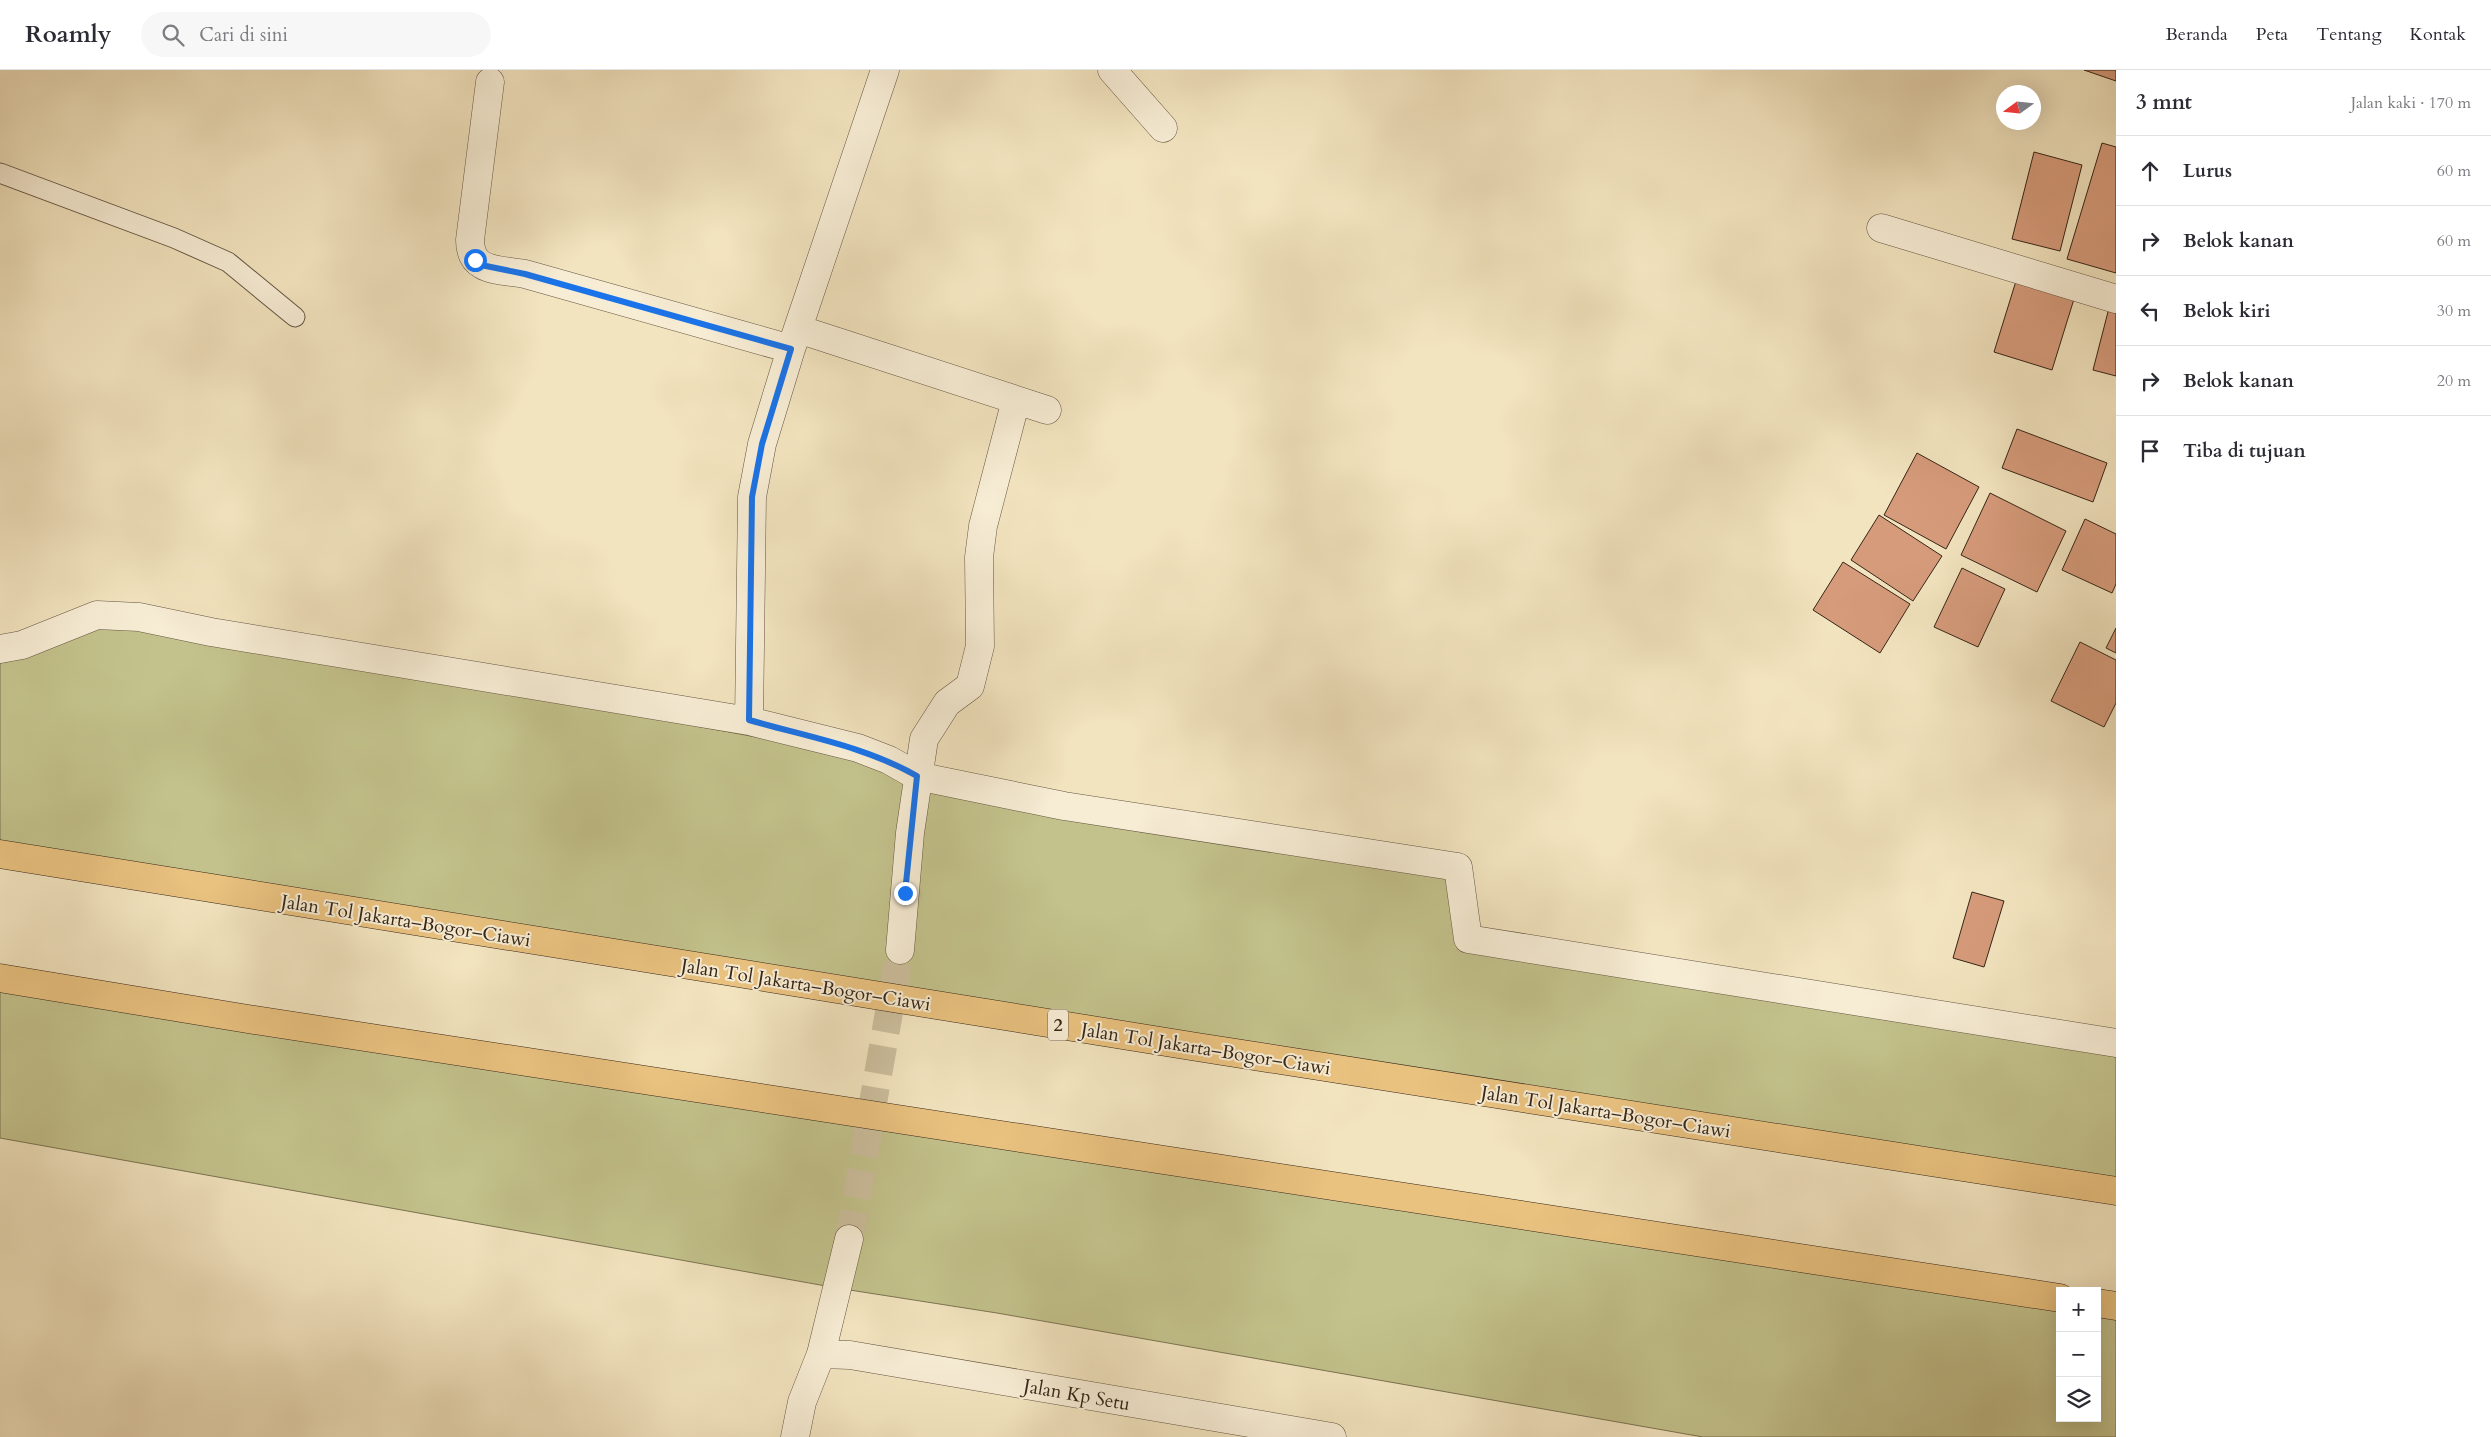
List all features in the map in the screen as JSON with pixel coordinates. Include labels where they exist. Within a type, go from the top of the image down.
[{"type":"highway","name":"Jalan Tol Jakarta–Bogor–Ciawi","points":[[0,854],[1197,1047],[2116,1191]]},
{"type":"highway","points":[[0,978],[248,1020],[2056,1297]]},
{"type":"highway","points":[[2101,1304],[2116,1306]]},
{"type":"street","points":[[749,720],[752,497],[762,444],[794,339],[885,70]]},
{"type":"street","points":[[1112,70],[1163,128]]},
{"type":"street","points":[[490,82],[470,240],[470,252],[481,265],[794,339],[1048,410]]},
{"type":"street","points":[[1881,228],[2116,299]]},
{"type":"street","points":[[900,950],[917,776],[924,739],[947,703],[970,686],[980,646],[980,557],[983,526],[1016,400]]},
{"type":"street","points":[[0,649],[22,645],[97,615],[139,617],[211,632],[749,720],[858,748],[889,760],[917,776],[1064,806],[1458,867],[1468,939],[2116,1043]]},
{"type":"street","points":[[795,1437],[802,1402],[822,1354],[849,1240]]},
{"type":"street","name":"Jalan Kp Setu","points":[[822,1354],[850,1355],[1332,1437]]},
{"type":"lane","points":[[0,174],[165,235],[228,262],[295,317]]},
{"type":"shaded area","points":[[97,615],[1458,867],[1468,939],[2116,1041],[2116,1191],[0,854],[0,649]]},
{"type":"shaded area","points":[[0,978],[2056,1297],[2056,1422],[2101,1422],[2101,1304],[2116,1306],[2116,1437],[1703,1437],[997,1313],[837,1288],[0,1138]]},
{"type":"building","points":[[2084,70],[2116,70],[2116,81]]},
{"type":"building","points":[[2102,143],[2116,147],[2116,273],[2067,259]]},
{"type":"building","points":[[2034,152],[2082,165],[2060,251],[2012,239]]},
{"type":"building","points":[[2016,281],[2074,299],[2052,370],[1994,352]]},
{"type":"building","points":[[2110,304],[2116,305],[2116,376],[2093,370]]},
{"type":"building","points":[[2017,429],[2107,463],[2093,502],[2002,468]]},
{"type":"building","points":[[1917,453],[1979,487],[1946,549],[1884,515]]},
{"type":"building","points":[[1990,493],[2066,531],[2037,592],[1961,555]]},
{"type":"building","points":[[1879,515],[1942,556],[1913,601],[1851,560]]},
{"type":"building","points":[[2085,519],[2116,534],[2116,584],[2112,593],[2062,570]]},
{"type":"building","points":[[1843,562],[1910,604],[1880,653],[1813,610]]},
{"type":"building","points":[[1962,568],[2005,589],[1978,647],[1934,627]]},
{"type":"building","points":[[2116,628],[2116,653],[2106,648]]},
{"type":"building","points":[[2080,642],[2116,660],[2116,703],[2104,727],[2051,701]]},
{"type":"building","points":[[1972,892],[2004,901],[1984,967],[1953,958]]},
{"type":"tunnel","points":[[849,1239],[900,950]]},
{"type":"route","points":[[475,260],[481,265],[525,274],[791,349],[762,444],[752,497],[749,720],[813,738],[858,748],[889,760],[917,776],[905,893]]}]
